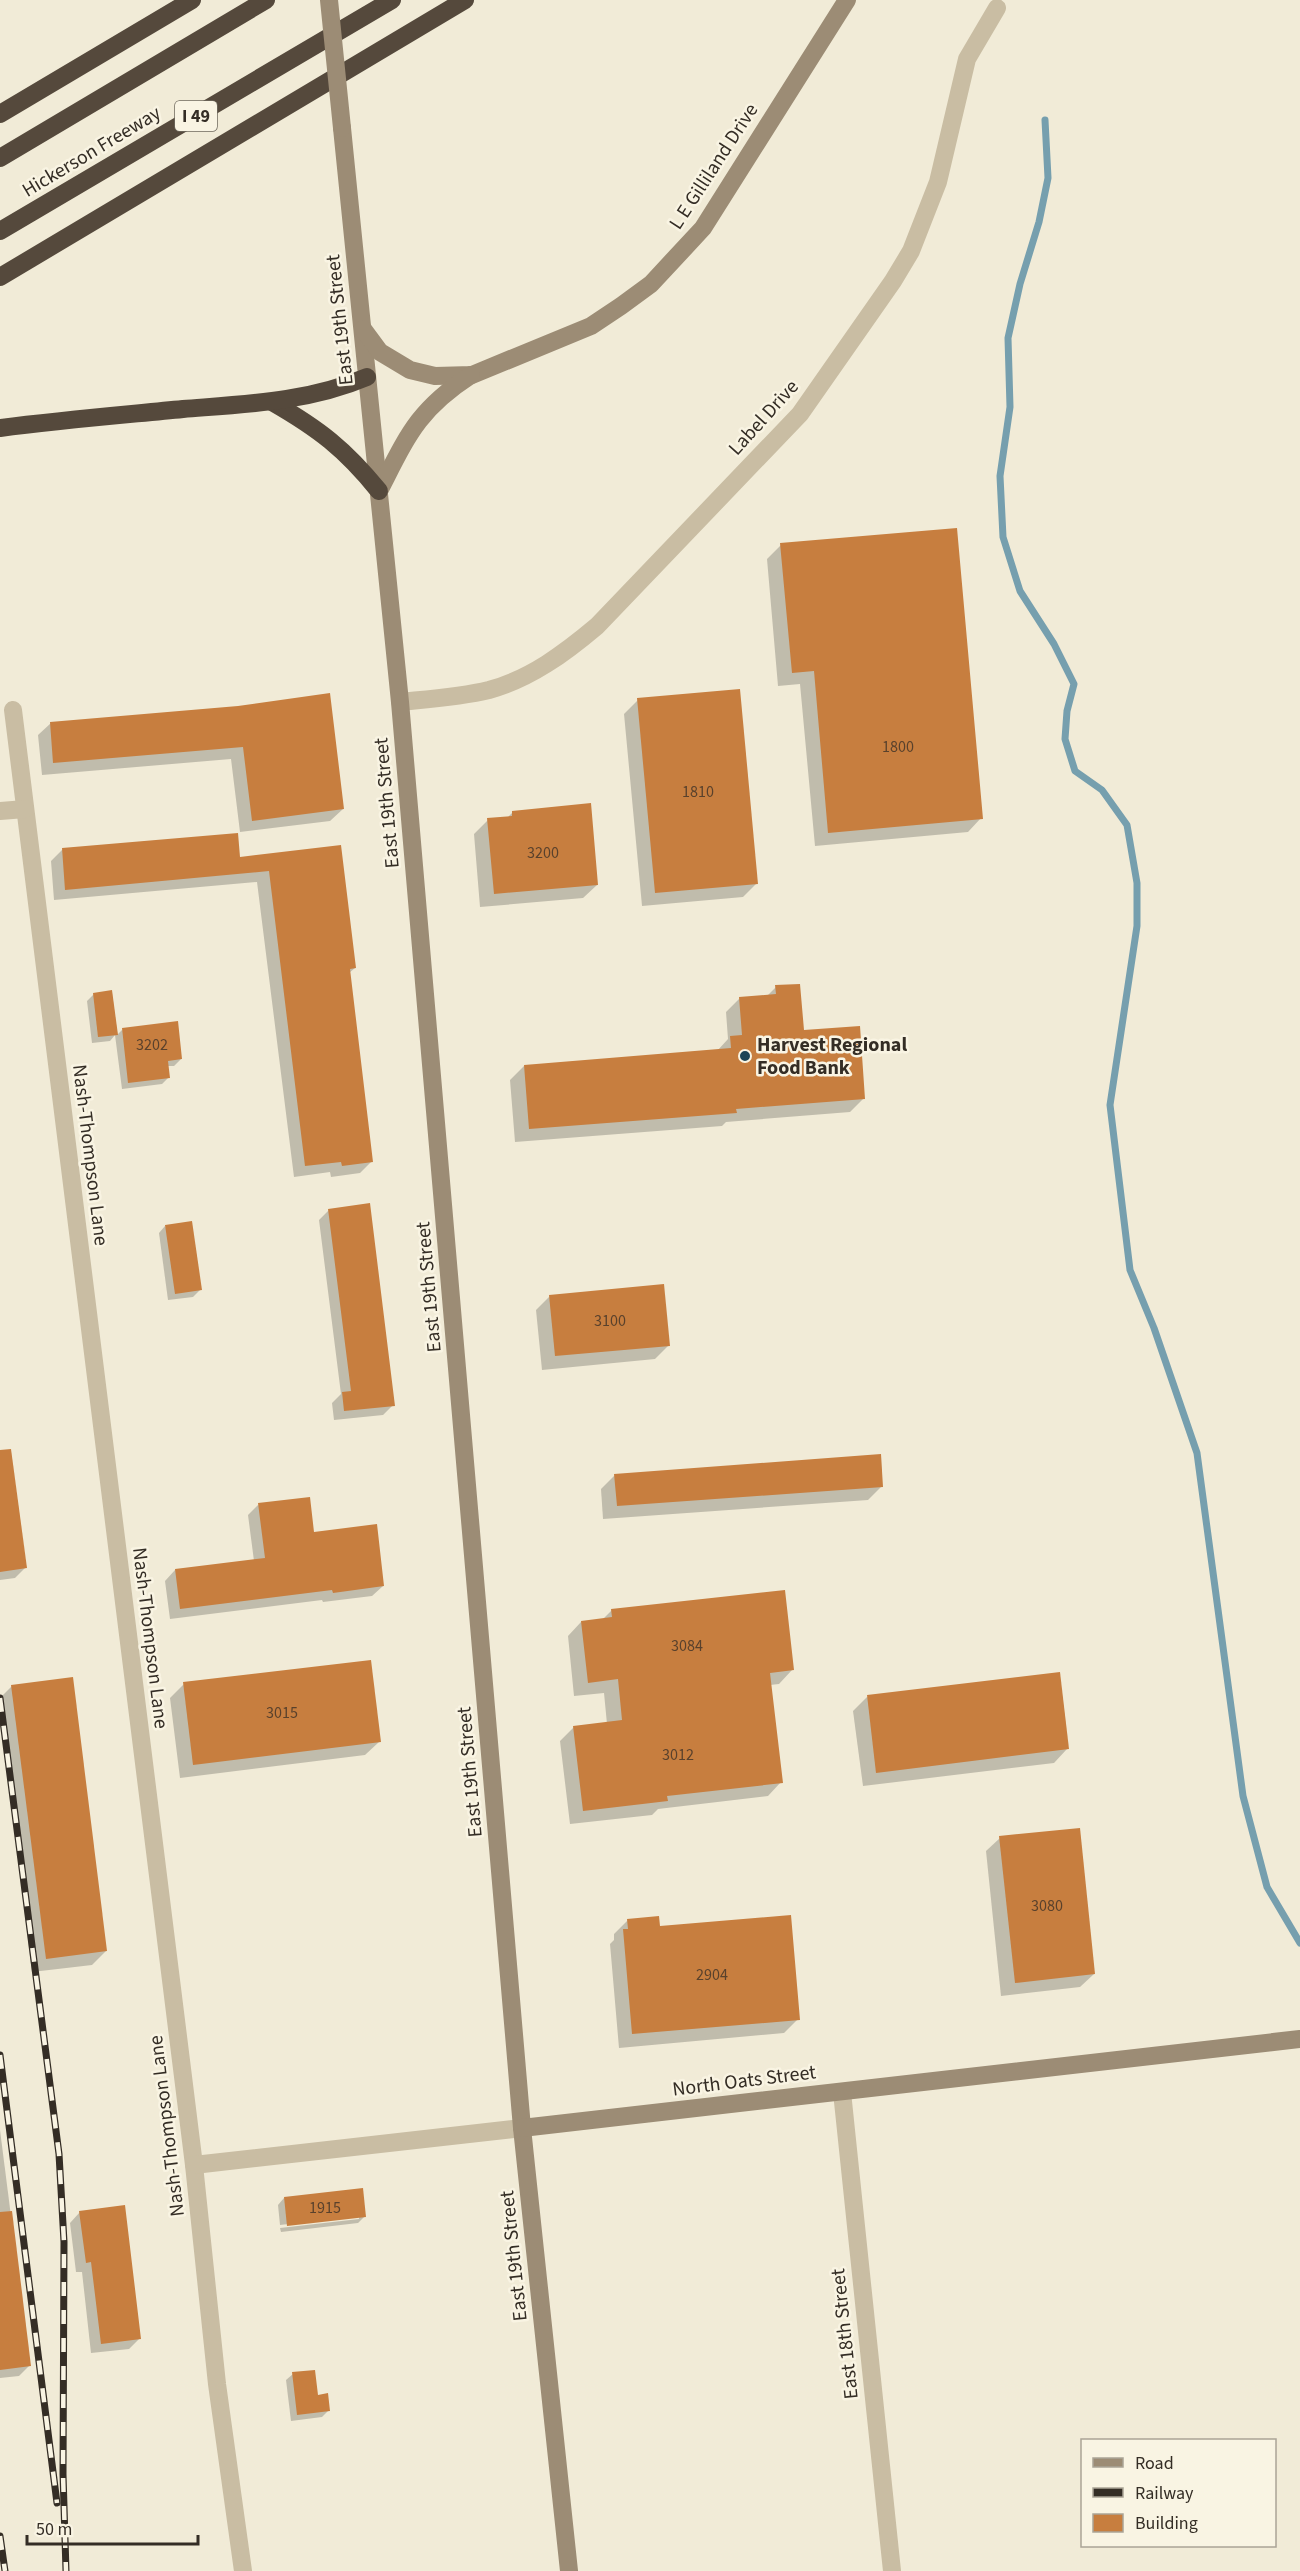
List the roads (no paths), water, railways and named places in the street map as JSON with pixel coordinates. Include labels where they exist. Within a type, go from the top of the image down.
[{"type":"highway","points":[[0,114],[192,0]]},
{"type":"highway","name":"Hickerson Freeway","points":[[0,158],[266,0]]},
{"type":"highway","name":"Hickerson Freeway","points":[[0,231],[392,0]]},
{"type":"highway","points":[[0,277],[465,0]]},
{"type":"highway","points":[[0,428],[308,397],[342,388],[367,377]]},
{"type":"highway","points":[[272,402],[322,432],[354,460],[379,491]]},
{"type":"street","name":"East 19th Street","points":[[329,0],[400,702],[522,2128],[570,2571]]},
{"type":"street","name":"L E Gilliland Drive","points":[[362,328],[380,352],[410,370],[435,376],[472,375],[548,346],[591,326],[651,284],[703,228],[847,0]]},
{"type":"street","name":"Label Drive","points":[[400,702],[490,690],[520,679],[573,647],[597,626],[800,414],[831,372],[911,251],[938,182],[967,59],[997,8]]},
{"type":"street","points":[[379,491],[405,439],[416,423],[446,392],[472,375]]},
{"type":"street","name":"Nash-Thompson Lane","points":[[13,710],[194,2165],[218,2384],[243,2571]]},
{"type":"street","points":[[0,812],[25,809]]},
{"type":"street","name":"North Oats Street","points":[[194,2165],[1300,2040]]},
{"type":"street","name":"East 18th Street","points":[[842,2092],[892,2571]]},
{"type":"waterway","points":[[1045,120],[1048,178],[1039,222],[1020,284],[1008,338],[1010,407],[1000,476],[1003,537],[1020,591],[1054,644],[1074,684],[1067,711],[1065,739],[1075,771],[1102,790],[1127,825],[1137,883],[1137,926],[1110,1105],[1130,1270],[1154,1328],[1197,1453],[1243,1796],[1267,1887],[1300,1943]]},
{"type":"railway","points":[[0,1698],[59,2154],[64,2242],[63,2474],[66,2571]]},
{"type":"railway","points":[[0,2055],[57,2503]]},
{"type":"railway","points":[[0,2536],[5,2571]]},
{"type":"place","name":"Harvest Regional Food Bank","points":[[745,1056]]}]
